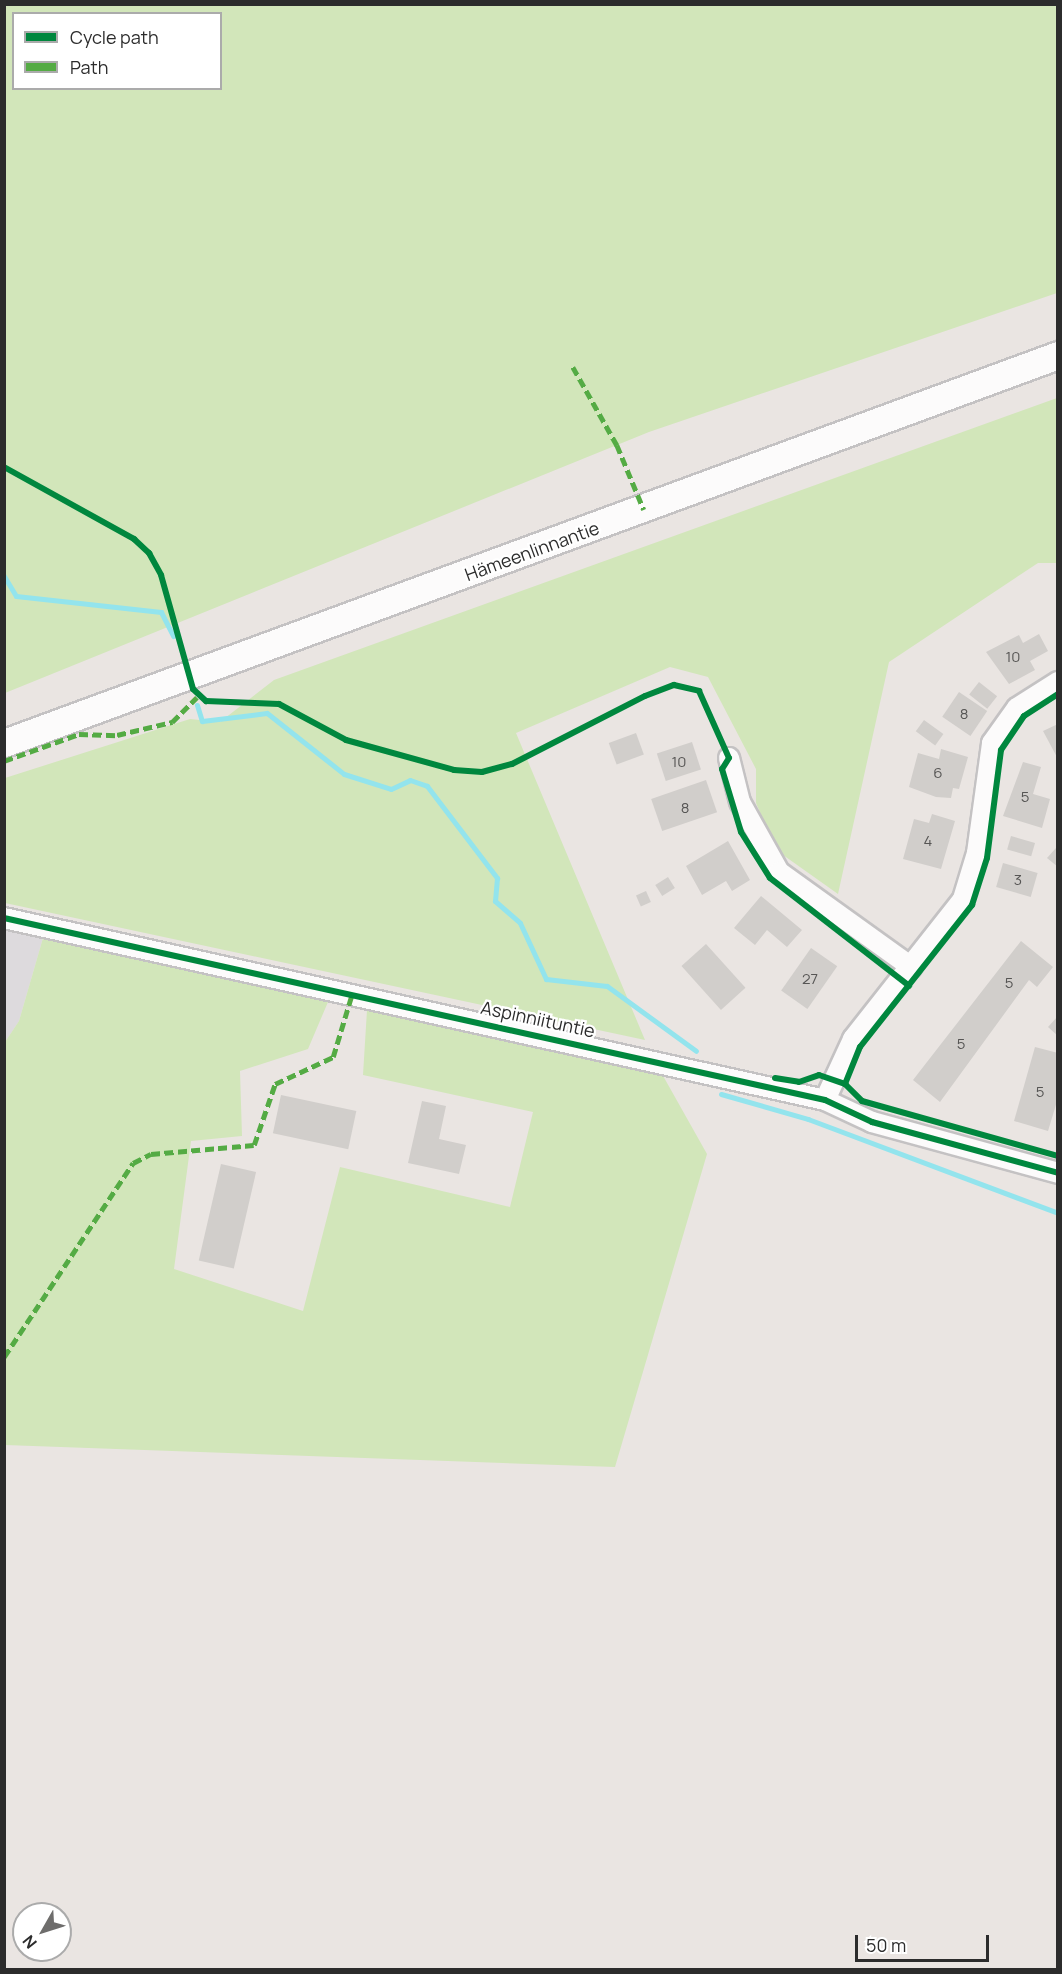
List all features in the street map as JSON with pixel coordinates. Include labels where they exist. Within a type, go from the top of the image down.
[{"type":"main road","name":"Hämeenlinnantie","points":[[4,743],[1058,355]]},
{"type":"street","points":[[825,1100],[853,1039],[963,899],[977,853],[992,743],[1017,708],[1058,682]]},
{"type":"street","points":[[729,758],[740,802],[779,872],[911,967]]},
{"type":"street","name":"Aspinniituntie","points":[[4,918],[825,1100],[872,1122],[1058,1173]]},
{"type":"shaded area","points":[[5,930],[43,938],[19,1021],[5,1042]]},
{"type":"green space","points":[[5,4],[1057,5],[1057,293],[649,432],[5,693]]},
{"type":"green space","points":[[1057,398],[1057,563],[1038,563],[889,662],[838,894],[776,850],[756,803],[756,769],[708,677],[670,667],[516,733],[645,1040],[5,903],[5,778],[190,719],[220,722],[274,680]]},
{"type":"green space","points":[[43,938],[328,1002],[308,1049],[240,1071],[242,1136],[191,1141],[174,1269],[303,1311],[340,1167],[510,1207],[533,1112],[363,1075],[367,1010],[662,1074],[707,1154],[615,1467],[5,1445],[5,1042],[19,1021]]},
{"type":"building","points":[[1039,634],[1048,651],[1030,661],[1035,670],[1009,684],[986,652],[1019,635],[1023,643]]},
{"type":"building","points":[[979,682],[997,696],[987,709],[969,695]]},
{"type":"building","points":[[959,692],[987,711],[970,736],[942,717]]},
{"type":"building","points":[[924,720],[943,734],[935,745],[916,731]]},
{"type":"building","points":[[1058,724],[1058,759],[1043,731]]},
{"type":"building","points":[[636,733],[644,755],[617,765],[609,743]]},
{"type":"building","points":[[692,742],[701,770],[666,781],[657,753]]},
{"type":"building","points":[[941,749],[968,757],[959,789],[953,788],[951,798],[936,797],[909,787],[918,753],[939,759]]},
{"type":"building","points":[[1023,762],[1041,767],[1033,794],[1050,799],[1042,828],[1003,816]]},
{"type":"building","points":[[706,780],[717,812],[662,831],[651,799]]},
{"type":"building","points":[[932,814],[955,821],[941,869],[903,859],[914,819],[929,823]]},
{"type":"building","points":[[1011,836],[1035,843],[1031,856],[1007,849]]},
{"type":"building","points":[[728,841],[750,880],[732,891],[726,881],[702,895],[686,866]]},
{"type":"building","points":[[1056,848],[1058,850],[1058,867],[1047,858]]},
{"type":"building","points":[[1003,863],[1038,873],[1031,897],[996,887]]},
{"type":"building","points":[[668,877],[675,888],[662,896],[655,885]]},
{"type":"building","points":[[646,891],[651,902],[641,906],[636,895]]},
{"type":"building","points":[[761,896],[802,930],[787,947],[767,930],[755,945],[734,928]]},
{"type":"building","points":[[1021,941],[1053,967],[1037,987],[1029,980],[940,1102],[913,1080]]},
{"type":"building","points":[[706,944],[745,988],[721,1010],[681,966]]},
{"type":"building","points":[[811,948],[837,966],[807,1009],[781,991]]},
{"type":"building","points":[[1058,1016],[1058,1036],[1048,1027]]},
{"type":"building","points":[[1035,1047],[1058,1053],[1058,1098],[1048,1131],[1014,1121]]},
{"type":"building","points":[[281,1095],[356,1111],[348,1149],[273,1133]]},
{"type":"building","points":[[422,1101],[446,1106],[439,1139],[466,1145],[459,1174],[408,1163]]},
{"type":"building","points":[[221,1164],[256,1172],[234,1269],[199,1260]]},
{"type":"waterway","points":[[4,576],[16,596],[161,612],[173,636]]},
{"type":"waterway","points":[[197,705],[202,721],[267,713],[344,774],[391,789],[410,780],[427,786],[497,878],[495,901],[520,923],[546,979],[607,986],[696,1051]]},
{"type":"waterway","points":[[721,1094],[808,1119],[1058,1213]]},
{"type":"marked path","points":[[573,367],[617,445],[644,510]]},
{"type":"marked path","points":[[4,761],[79,734],[117,735],[172,722],[197,697]]},
{"type":"marked path","points":[[4,1357],[133,1163],[151,1154],[254,1145],[275,1084],[333,1057],[352,994]]},
{"type":"cycle path","points":[[4,467],[134,539],[149,553],[161,575],[193,689],[206,701],[279,704],[346,740],[454,770],[482,772],[512,764],[645,696],[674,685],[699,691],[729,758],[722,769],[741,832],[770,878],[909,986]]},
{"type":"cycle path","points":[[845,1084],[860,1047],[972,905],[987,858],[1001,750],[1024,716],[1058,694]]},
{"type":"cycle path","points":[[4,918],[825,1100],[872,1122],[1058,1173]]},
{"type":"cycle path","points":[[775,1078],[799,1082],[819,1075],[845,1084],[862,1101],[1058,1156]]}]
